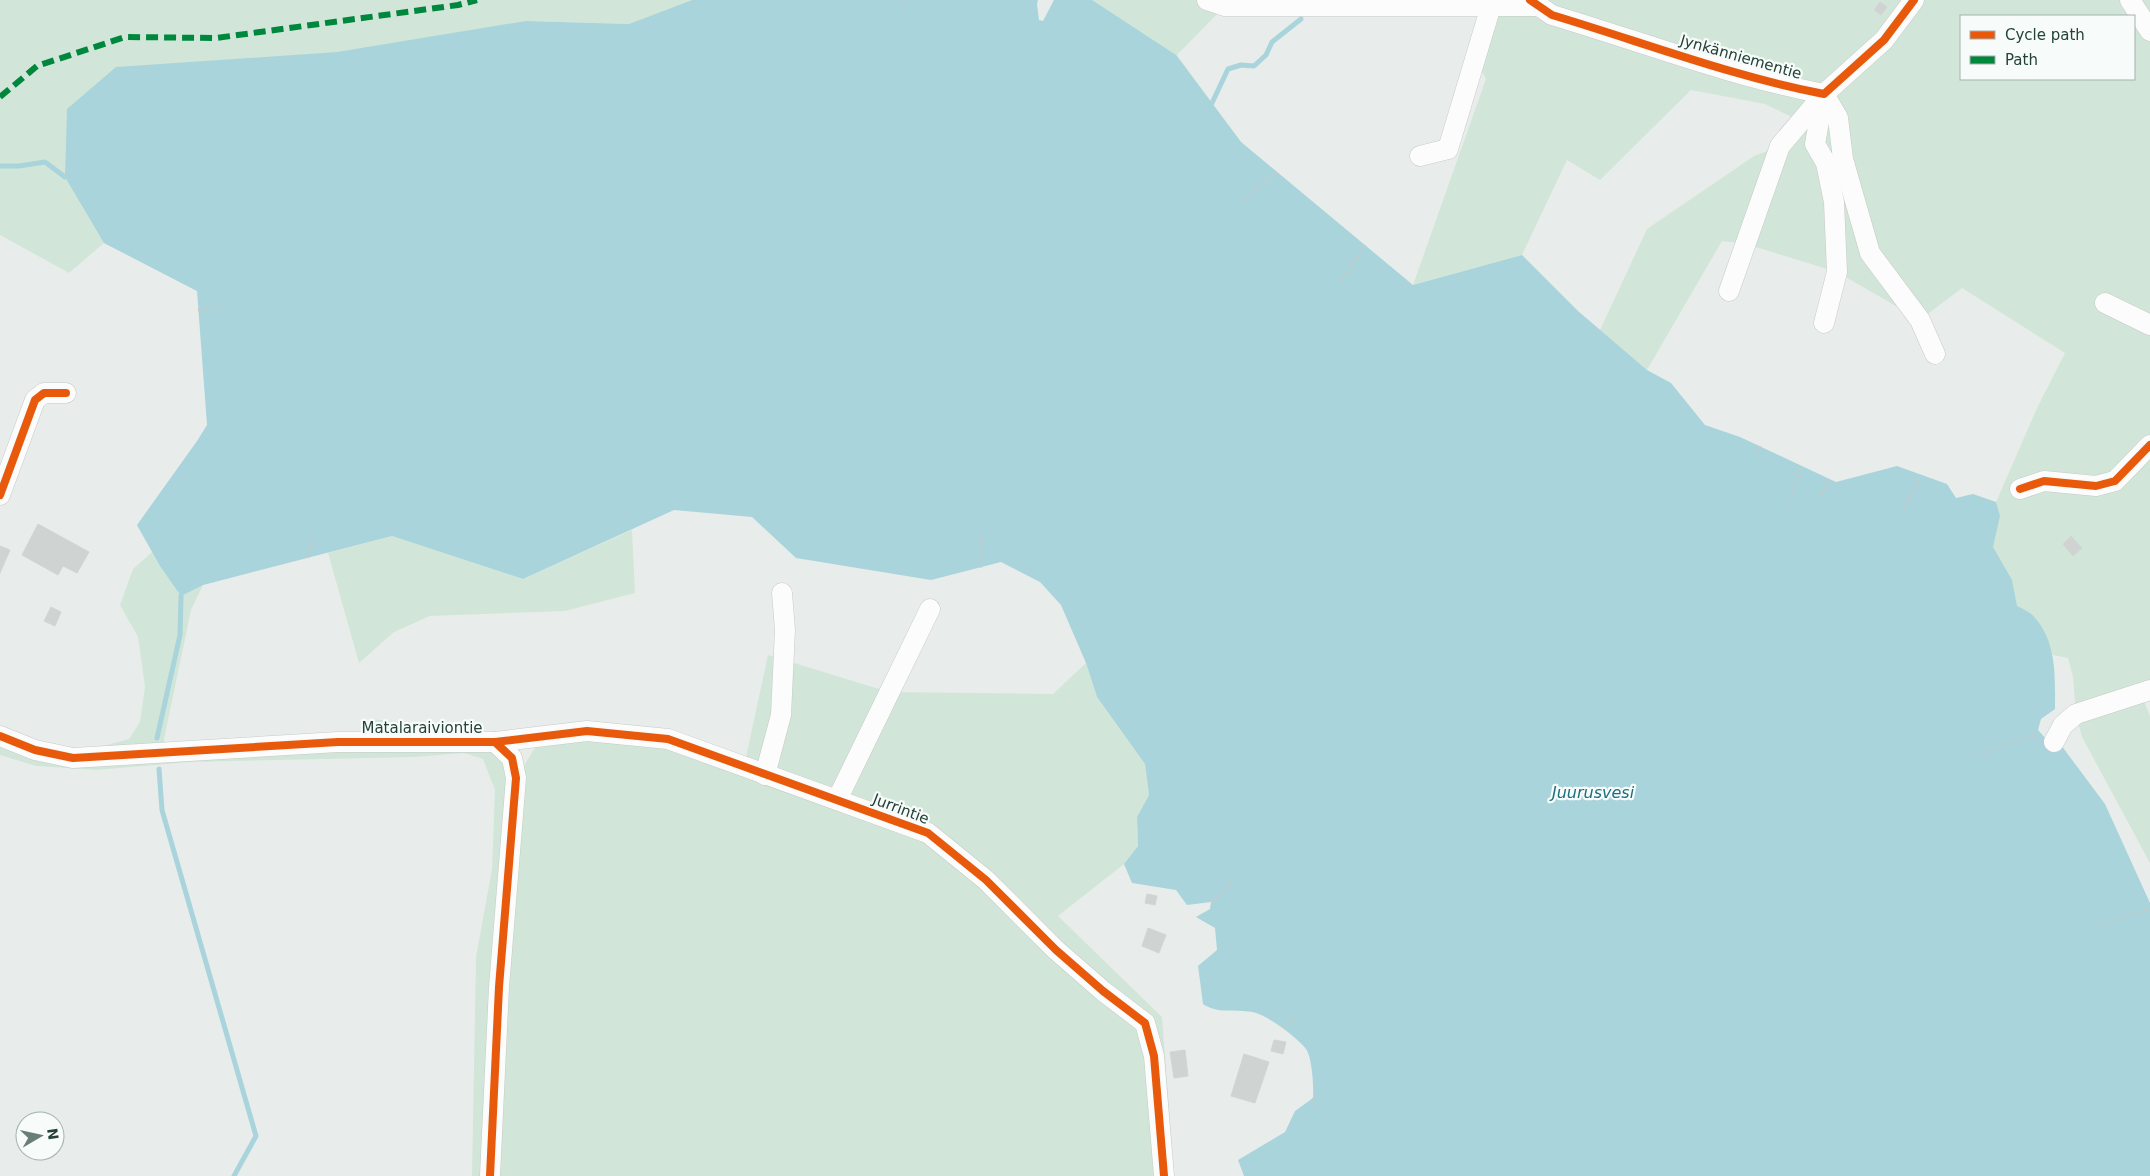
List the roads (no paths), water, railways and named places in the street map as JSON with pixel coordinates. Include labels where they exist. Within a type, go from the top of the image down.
[{"type":"street","points":[[1207,0],[1225,6],[1397,3],[1491,6],[1534,3]]},
{"type":"street","points":[[1729,292],[1780,146],[1824,94],[1884,40],[1914,0]]},
{"type":"street","points":[[2130,0],[2150,31]]},
{"type":"street","name":"Jynkänniementie","points":[[1534,3],[1552,15],[1713,66],[1792,88],[1824,94]]},
{"type":"street","points":[[1420,156],[1448,149],[1491,6]]},
{"type":"street","points":[[1824,94],[1815,144],[1826,163],[1834,202],[1837,272],[1824,323]]},
{"type":"street","points":[[1824,94],[1838,118],[1843,160],[1870,253],[1920,320],[1934,354]]},
{"type":"street","points":[[2105,303],[2150,324]]},
{"type":"street","points":[[0,495],[35,400],[44,393],[66,393]]},
{"type":"street","points":[[2020,489],[2044,482],[2096,486],[2115,481],[2150,445]]},
{"type":"street","points":[[765,774],[781,715],[785,630],[782,593]]},
{"type":"street","points":[[837,800],[930,609]]},
{"type":"street","points":[[2058,734],[2076,714],[2150,690]]},
{"type":"street","name":"Jurrintie","points":[[494,742],[587,731],[668,739],[928,833],[986,880],[1056,950],[1103,991],[1144,1023],[1154,1056],[1164,1176]]},
{"type":"street","name":"Matalaraiviontie","points":[[0,736],[35,750],[73,758],[338,742],[494,742],[512,758],[516,778],[499,987],[490,1126],[490,1176]]},
{"type":"water","name":"Juurusvesi","points":[[692,0],[1038,0],[1039,20],[1043,21],[1054,0],[1092,0],[1176,55],[1241,142],[1413,285],[1522,255],[1578,311],[1647,370],[1671,383],[1705,425],[1740,437],[1836,482],[1897,466],[1947,484],[1956,498],[1973,494],[1996,502],[2000,516],[1993,547],[2012,580],[2017,606],[2027,611],[2036,619],[2048,639],[2051,650],[2055,685],[2055,709],[2041,719],[2038,730],[2046,739],[2061,745],[2105,804],[2150,903],[2150,1176],[1244,1176],[1238,1160],[1285,1132],[1295,1111],[1313,1098],[1310,1058],[1306,1049],[1296,1038],[1265,1017],[1246,1011],[1214,1009],[1203,1004],[1198,966],[1217,950],[1215,928],[1196,917],[1210,909],[1211,902],[1187,905],[1176,890],[1132,883],[1124,864],[1138,846],[1137,817],[1149,795],[1145,764],[1097,697],[1086,663],[1061,605],[1040,582],[1001,562],[931,580],[796,558],[752,517],[674,510],[523,579],[392,536],[203,585],[181,596],[160,566],[137,525],[207,425],[197,291],[104,243],[65,177],[67,109],[116,67],[337,52],[526,21],[629,24]]},
{"type":"waterway","points":[[1212,103],[1228,69],[1241,65],[1254,66],[1266,55],[1272,42],[1301,19]]},
{"type":"waterway","points":[[0,166],[19,166],[45,162],[65,177]]},
{"type":"waterway","points":[[157,738],[180,635],[181,596]]},
{"type":"waterway","points":[[159,769],[162,810],[256,1136],[234,1176]]}]
